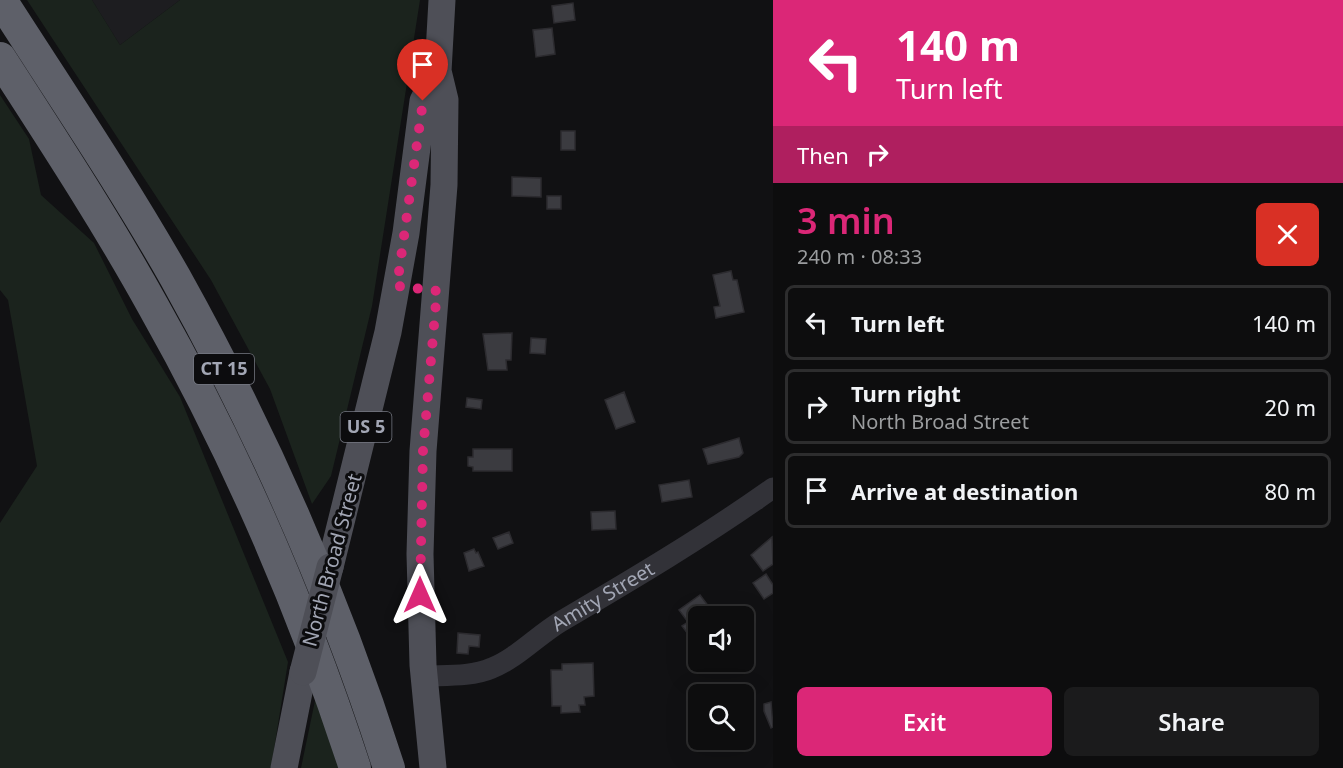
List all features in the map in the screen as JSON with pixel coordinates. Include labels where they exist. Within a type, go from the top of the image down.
[{"type":"highway","name":"CT 15","points":[[1,0],[156,245],[237,394],[320,577],[389,768]]},
{"type":"highway","name":"CT 15","points":[[0,58],[111,232],[177,348],[220,433],[297,606],[355,768]]},
{"type":"main road","name":"North Broad Street","points":[[433,768],[424,676],[420,595],[421,500],[442,219],[445,100],[438,71],[442,0]]},
{"type":"main road","name":"North Broad Street","points":[[284,768],[303,672],[375,389],[397,286],[423,101],[438,71]]},
{"type":"main road","points":[[397,286],[437,291]]},
{"type":"street","name":"Amity Street","points":[[424,676],[470,674],[491,669],[510,659],[558,624],[700,539],[773,488]]},
{"type":"shaded area","points":[[27,0],[92,0],[120,45],[180,0],[420,0],[372,306],[331,476],[312,504],[270,389],[211,280]]},
{"type":"shaded area","points":[[92,0],[180,0],[120,45]]},
{"type":"shaded area","points":[[0,95],[29,139],[41,195],[94,243],[132,319],[180,397],[288,662],[271,768],[0,768],[0,523],[37,466],[8,300],[0,290]]},
{"type":"shaded area","points":[[316,696],[339,768],[301,768]]},
{"type":"building","points":[[573,3],[575,20],[554,23],[552,6]]},
{"type":"building","points":[[552,28],[555,54],[536,57],[533,30]]},
{"type":"building","points":[[561,131],[575,131],[575,150],[561,150]]},
{"type":"building","points":[[512,177],[541,178],[541,197],[512,196]]},
{"type":"building","points":[[547,196],[561,196],[561,209],[547,209]]},
{"type":"building","points":[[731,271],[733,280],[737,280],[744,312],[716,318],[714,307],[720,306],[713,275]]},
{"type":"building","points":[[512,333],[511,360],[506,360],[507,370],[488,370],[483,334]]},
{"type":"building","points":[[531,338],[546,339],[545,354],[530,353]]},
{"type":"building","points":[[624,392],[635,422],[616,429],[605,400]]},
{"type":"building","points":[[467,398],[482,400],[481,409],[466,407]]},
{"type":"building","points":[[739,438],[743,453],[739,457],[708,464],[703,449]]},
{"type":"building","points":[[473,449],[512,449],[512,471],[473,471],[473,467],[468,466],[468,457],[473,457]]},
{"type":"building","points":[[689,480],[692,497],[662,502],[659,485]]},
{"type":"building","points":[[615,511],[616,529],[592,530],[591,512]]},
{"type":"building","points":[[509,532],[513,543],[498,549],[493,538]]},
{"type":"building","points":[[772,537],[773,564],[763,571],[751,555]]},
{"type":"building","points":[[474,549],[476,553],[478,552],[484,566],[469,571],[464,553]]},
{"type":"building","points":[[766,574],[773,585],[773,593],[764,599],[753,583]]},
{"type":"building","points":[[700,595],[708,606],[688,606],[688,622],[679,610]]},
{"type":"building","points":[[688,622],[688,634],[682,626]]},
{"type":"building","points":[[458,633],[480,635],[479,647],[469,646],[468,654],[457,653]]},
{"type":"building","points":[[593,663],[594,696],[584,697],[585,705],[579,705],[580,712],[561,713],[561,706],[552,706],[551,670],[562,670],[562,664]]},
{"type":"building","points":[[771,702],[773,727],[771,728],[764,711],[764,704]]},
{"type":"route","points":[[420,595],[423,451],[437,291],[397,286],[423,101]]}]
